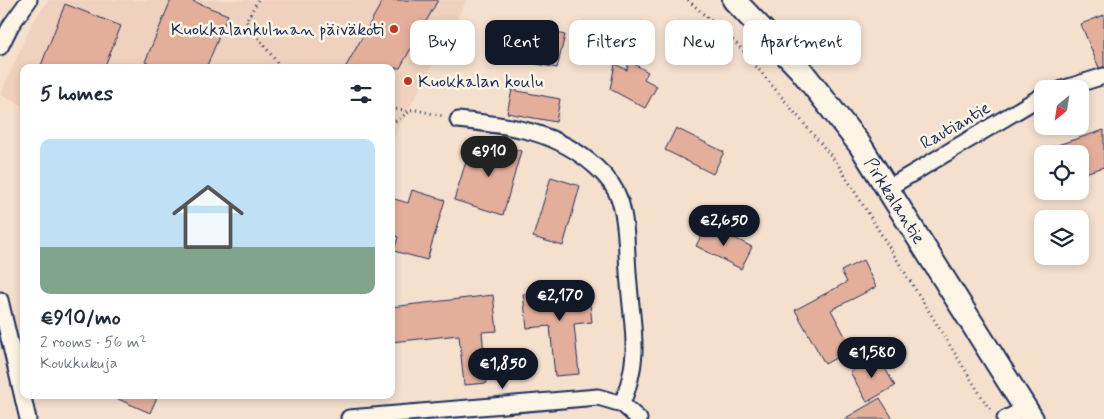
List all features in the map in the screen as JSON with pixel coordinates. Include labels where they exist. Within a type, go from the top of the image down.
[{"type":"street","points":[[0,47],[11,25],[29,0]]},
{"type":"street","name":"Pirkkalantie","points":[[734,0],[800,69],[860,145],[1028,414]]},
{"type":"street","points":[[1089,81],[1104,76]]},
{"type":"street","name":"Rautiantie","points":[[888,188],[1034,101]]},
{"type":"street","points":[[458,120],[508,126],[550,136],[579,152],[604,174],[620,199],[636,350],[632,378],[622,404]]},
{"type":"street","points":[[0,300],[20,385]]},
{"type":"street","points":[[349,418],[598,397],[622,404],[639,419]]},
{"type":"street","points":[[23,399],[28,419]]},
{"type":"street","points":[[1005,419],[1028,414]]},
{"type":"path","points":[[258,0],[246,20],[278,64]]},
{"type":"path","points":[[688,0],[739,46],[837,163],[995,419]]},
{"type":"path","points":[[395,109],[412,110],[458,120]]},
{"type":"path","points":[[395,121],[412,110]]},
{"type":"shaded area","name":"Kuokkalan koulu","points":[[49,0],[467,0],[456,20],[410,20],[410,65],[432,65],[395,135],[395,64],[20,64],[20,104],[0,95],[32,23]]},
{"type":"building","points":[[171,0],[190,0],[228,15],[208,64],[150,64],[145,62]]},
{"type":"building","name":"Kuokkalankulman päiväkoti","points":[[383,0],[438,0],[427,20],[410,20],[410,50],[400,68],[395,68],[395,64],[347,64]]},
{"type":"building","points":[[65,4],[121,26],[106,64],[42,64]]},
{"type":"building","points":[[1104,15],[1104,67],[1099,68],[1081,24]]},
{"type":"building","points":[[559,34],[565,35],[559,60]]},
{"type":"building","points":[[542,65],[558,65],[557,68]]},
{"type":"building","points":[[615,65],[627,70],[628,65],[636,65],[648,72],[644,79],[657,86],[645,108],[610,89]]},
{"type":"building","points":[[512,90],[560,99],[556,122],[507,113]]},
{"type":"building","points":[[676,128],[724,152],[713,174],[665,150]]},
{"type":"building","points":[[1104,130],[1104,167],[1089,172],[1089,145],[1058,145]]},
{"type":"building","points":[[487,141],[521,151],[503,215],[454,200],[469,152],[483,156]]},
{"type":"building","points":[[551,177],[580,186],[563,246],[533,237]]},
{"type":"building","points":[[412,190],[445,200],[427,260],[395,251],[398,237],[395,236],[395,199],[408,203]]},
{"type":"building","points":[[707,224],[752,247],[741,269],[696,246]]},
{"type":"building","points":[[863,260],[876,287],[831,310],[852,349],[825,364],[795,310],[847,282],[841,271]]},
{"type":"building","points":[[588,287],[592,322],[574,324],[579,374],[555,376],[550,326],[527,328],[523,294]]},
{"type":"building","points":[[493,295],[497,331],[482,332],[487,383],[464,385],[459,335],[395,342],[395,307]]},
{"type":"building","points":[[878,356],[895,386],[867,402],[850,372]]},
{"type":"building","points":[[880,398],[893,419],[844,419]]},
{"type":"building","points":[[118,399],[156,399],[150,413]]},
{"type":"place","name":"Kuokkalankulman päiväkoti","points":[[394,29]]},
{"type":"place","name":"Kuokkalan koulu","points":[[408,81]]}]
